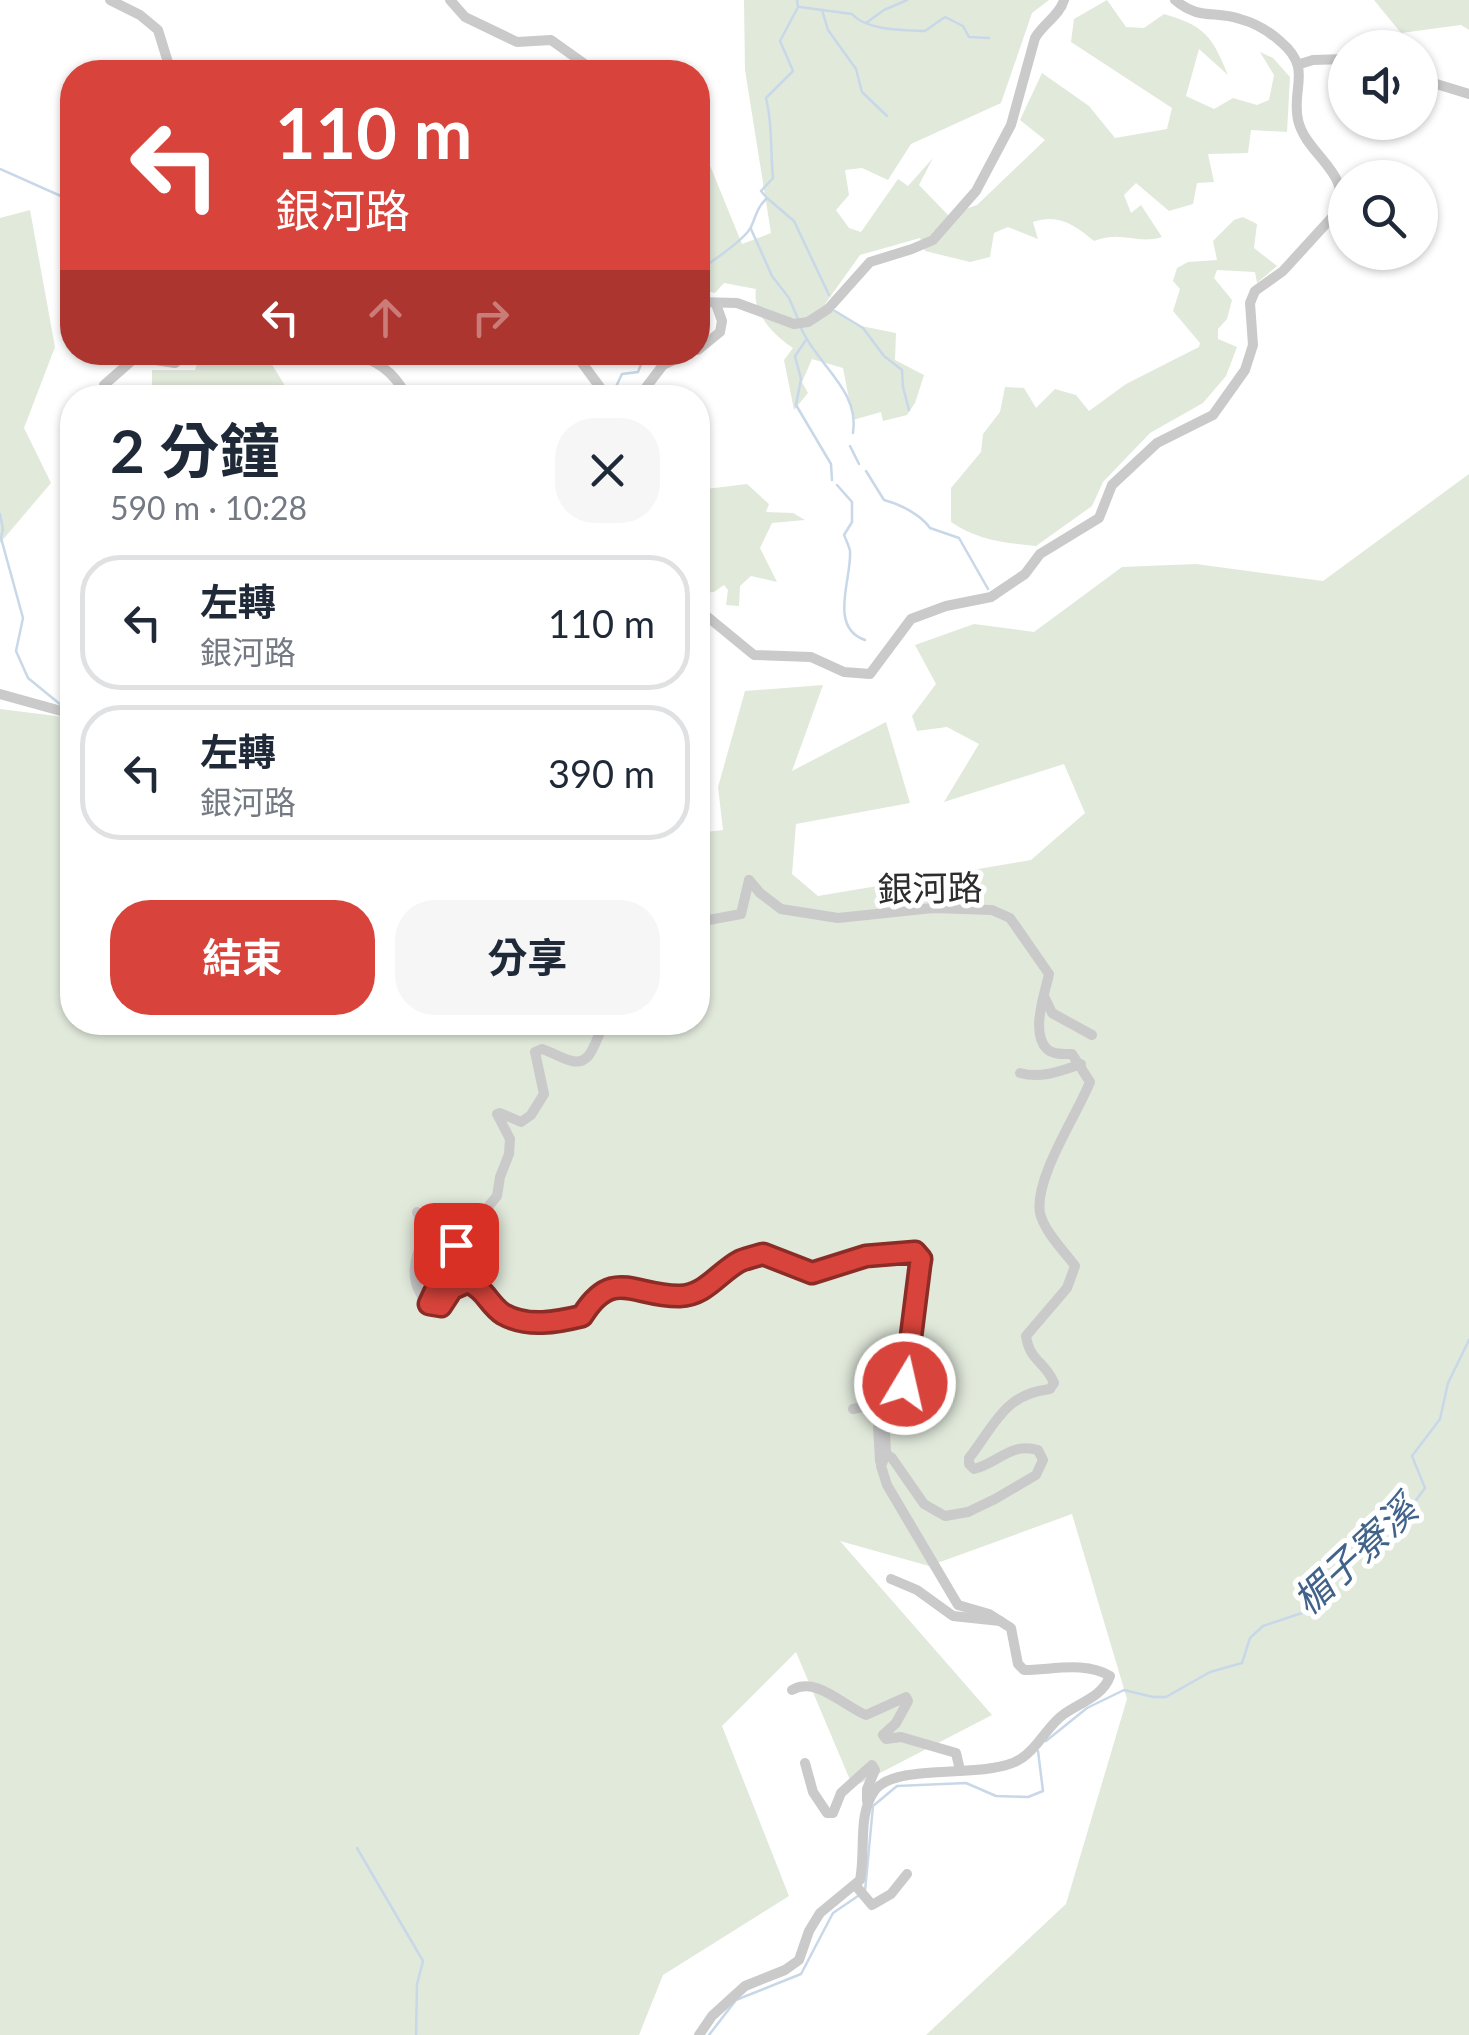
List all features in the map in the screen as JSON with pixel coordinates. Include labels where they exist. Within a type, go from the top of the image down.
[{"type":"street","points":[[110,0],[140,15],[158,30],[167,60]]},
{"type":"street","points":[[450,0],[466,17],[517,42],[550,40],[579,60]]},
{"type":"street","points":[[710,303],[737,303],[794,324],[808,322],[828,309],[870,262],[934,240],[976,191],[1011,126],[1035,38],[1062,8],[1064,0]]},
{"type":"street","points":[[710,619],[754,656],[811,656],[844,672],[870,674],[912,619],[946,606],[991,597],[1025,574],[1040,554],[1099,518],[1112,485],[1129,467],[1157,444],[1213,415],[1245,370],[1254,346],[1250,303],[1255,291],[1283,271],[1313,237],[1340,204],[1342,187],[1298,122],[1300,64],[1284,44],[1238,18],[1188,11],[1175,0]]},
{"type":"street","points":[[1300,64],[1328,60]]},
{"type":"street","points":[[1438,85],[1469,94]]},
{"type":"street","points":[[710,339],[720,332],[722,321],[716,304]]},
{"type":"street","points":[[104,385],[127,365]]},
{"type":"street","points":[[383,365],[400,385]]},
{"type":"street","points":[[648,385],[663,365]]},
{"type":"street","points":[[0,694],[60,711]]},
{"type":"street","name":"銀河路","points":[[710,920],[741,914],[750,880],[781,909],[838,918],[932,908],[992,910],[1010,918],[1049,974],[1040,1027],[1044,1046],[1052,1052],[1072,1054],[1081,1064]]},
{"type":"street","points":[[1044,997],[1052,1013],[1092,1035]]},
{"type":"street","points":[[429,1304],[456,1245],[498,1196],[510,1139],[496,1114],[521,1122],[532,1116],[544,1094],[535,1052],[542,1049],[570,1061],[582,1061],[591,1054],[597,1035]]},
{"type":"street","points":[[886,1454],[924,1504],[945,1516],[968,1512],[1036,1475],[1044,1460],[1038,1450],[1026,1446],[1006,1451],[974,1469],[968,1458],[994,1427],[1004,1406],[1034,1391],[1050,1389],[1054,1383],[1049,1371],[1028,1352],[1026,1336],[1067,1288],[1074,1266],[1040,1212],[1042,1192],[1059,1140],[1090,1082],[1081,1064],[1053,1074],[1020,1073]]},
{"type":"street","points":[[417,1212],[426,1231],[413,1261],[416,1288],[429,1304],[441,1306],[452,1289],[468,1282],[482,1288],[503,1314],[552,1324],[582,1316],[595,1296],[609,1287],[680,1296],[700,1292],[740,1261],[763,1254],[812,1273],[866,1256],[915,1252],[921,1259],[912,1350],[905,1384],[885,1430],[886,1454],[881,1466]]},
{"type":"street","points":[[853,1409],[873,1404],[877,1408],[881,1466],[887,1485],[958,1605],[1010,1628],[1018,1664],[1024,1670],[1076,1667],[1110,1676],[1100,1693],[1052,1722],[1022,1758],[992,1768],[886,1780],[867,1802]]},
{"type":"street","points":[[891,1579],[917,1590],[953,1616],[1001,1621]]},
{"type":"street","points":[[792,1690],[805,1684],[824,1690],[844,1706],[866,1715],[906,1698],[896,1723],[882,1735],[956,1753],[960,1770]]},
{"type":"street","points":[[698,2035],[744,1986],[800,1960],[809,1931],[820,1913],[856,1886],[862,1868],[867,1788],[875,1770],[872,1765],[841,1793],[834,1812],[827,1813],[813,1792],[806,1763]]},
{"type":"street","points":[[856,1886],[872,1905],[891,1894],[908,1874]]},
{"type":"shaded area","points":[[744,0],[1049,0],[1032,13],[1001,103],[911,144],[888,180],[862,168],[845,170],[849,195],[836,210],[849,228],[861,232],[898,179],[908,186],[933,158],[919,185],[948,215],[977,205],[1045,140],[1020,120],[1042,73],[1089,106],[1115,138],[1167,129],[1172,108],[1071,42],[1074,19],[1107,0],[1126,27],[1144,28],[1164,14],[1205,34],[1228,75],[1199,49],[1186,96],[1214,109],[1233,98],[1257,105],[1269,100],[1274,75],[1260,52],[1273,58],[1290,77],[1287,132],[1251,130],[1248,153],[1208,154],[1214,182],[1197,183],[1193,204],[1169,211],[1136,183],[1124,195],[1131,213],[1141,205],[1162,237],[1094,241],[1073,226],[1050,219],[1033,222],[1038,239],[1008,227],[994,233],[990,257],[970,262],[925,251],[920,238],[860,255],[825,304],[856,325],[896,333],[895,360],[924,375],[907,415],[883,421],[881,412],[853,420],[843,368],[812,359],[802,382],[808,393],[794,410],[784,360],[793,348],[761,315],[756,289],[724,283],[715,293],[710,292],[710,165],[742,244],[771,233],[745,70]]},
{"type":"shaded area","points":[[1374,0],[1469,0],[1469,30],[1461,25],[1399,30]]},
{"type":"shaded area","points":[[30,210],[55,347],[24,428],[51,483],[0,543],[0,218]]},
{"type":"shaded area","points":[[1243,217],[1257,224],[1254,248],[1277,266],[1257,283],[1255,272],[1217,270],[1214,278],[1232,300],[1227,319],[1218,329],[1218,339],[1237,347],[1226,376],[1203,403],[1150,433],[1103,482],[1092,506],[1036,546],[981,537],[951,522],[951,488],[981,452],[983,434],[1000,412],[1005,387],[1024,388],[1036,408],[1055,389],[1076,395],[1089,411],[1126,384],[1199,347],[1200,343],[1173,311],[1180,289],[1173,281],[1177,268],[1188,262],[1217,260],[1213,241],[1234,220]]},
{"type":"shaded area","points":[[197,365],[272,365],[285,385],[152,385],[152,370],[195,370]]},
{"type":"shaded area","points":[[1469,474],[1469,2035],[926,2035],[1066,1904],[1127,1699],[1072,1514],[929,1566],[840,1541],[992,1715],[853,1787],[796,1652],[722,1726],[789,1896],[663,1975],[639,2035],[0,2035],[0,709],[60,716],[60,1035],[710,1035],[710,832],[723,830],[718,787],[745,691],[823,685],[792,771],[886,722],[910,803],[796,824],[792,874],[818,896],[1031,860],[1085,813],[1064,764],[944,802],[979,744],[947,727],[917,731],[912,716],[936,684],[915,645],[974,624],[1034,632],[1122,567],[1196,564],[1323,581]]},
{"type":"shaded area","points":[[747,484],[769,504],[766,512],[793,513],[805,520],[772,523],[760,548],[777,582],[751,576],[740,586],[739,606],[726,605],[728,590],[724,585],[710,592],[710,489]]},
{"type":"waterway","points":[[710,262],[742,238],[767,198],[761,191],[773,178],[766,98],[793,71],[780,41],[798,7],[797,0]]},
{"type":"waterway","points":[[866,23],[907,0]]},
{"type":"waterway","points":[[800,7],[852,14],[867,24],[897,30],[925,31],[945,17],[963,26],[969,37],[989,38]]},
{"type":"waterway","points":[[822,10],[828,30],[856,69],[862,92],[887,116]]},
{"type":"waterway","points":[[0,169],[60,196]]},
{"type":"waterway","points":[[767,198],[794,221],[829,295]]},
{"type":"waterway","points":[[751,229],[772,276],[789,298],[798,319]]},
{"type":"waterway","points":[[835,311],[863,328],[884,356],[902,370],[909,410]]},
{"type":"waterway","points":[[801,328],[844,391],[850,404],[853,433]]},
{"type":"waterway","points":[[806,340],[795,356],[801,379],[796,405],[831,464],[832,480]]},
{"type":"waterway","points":[[617,385],[622,374],[638,372],[641,365]]},
{"type":"waterway","points":[[850,446],[859,464]]},
{"type":"waterway","points":[[866,471],[884,500],[910,511],[930,528],[959,538],[988,589]]},
{"type":"waterway","points":[[837,485],[852,502],[852,522],[844,535],[850,551],[845,614],[847,625],[865,640]]},
{"type":"waterway","points":[[0,514],[1,538],[23,618],[16,651],[28,678],[60,704]]},
{"type":"waterway","name":"楣子寮溪","points":[[1046,1741],[1087,1708],[1124,1690],[1166,1697],[1210,1672],[1242,1663],[1250,1638],[1263,1626],[1302,1613],[1348,1562],[1408,1511],[1425,1488],[1412,1456],[1440,1419],[1448,1383],[1469,1340]]},
{"type":"waterway","name":"楣子寮溪","points":[[865,1891],[873,1806],[897,1786],[966,1783],[996,1796],[1028,1797],[1043,1791],[1038,1751]]},
{"type":"waterway","points":[[357,1848],[423,1961],[417,1984],[416,2035]]},
{"type":"waterway","name":"楣子寮溪","points":[[709,2035],[736,2000],[801,1974],[833,1913],[858,1896]]},
{"type":"route","points":[[456,1245],[429,1304],[441,1306],[452,1289],[468,1282],[482,1288],[503,1314],[552,1324],[582,1316],[595,1296],[609,1287],[680,1296],[700,1292],[740,1261],[763,1254],[812,1273],[866,1256],[915,1252],[921,1259],[905,1384]]}]
